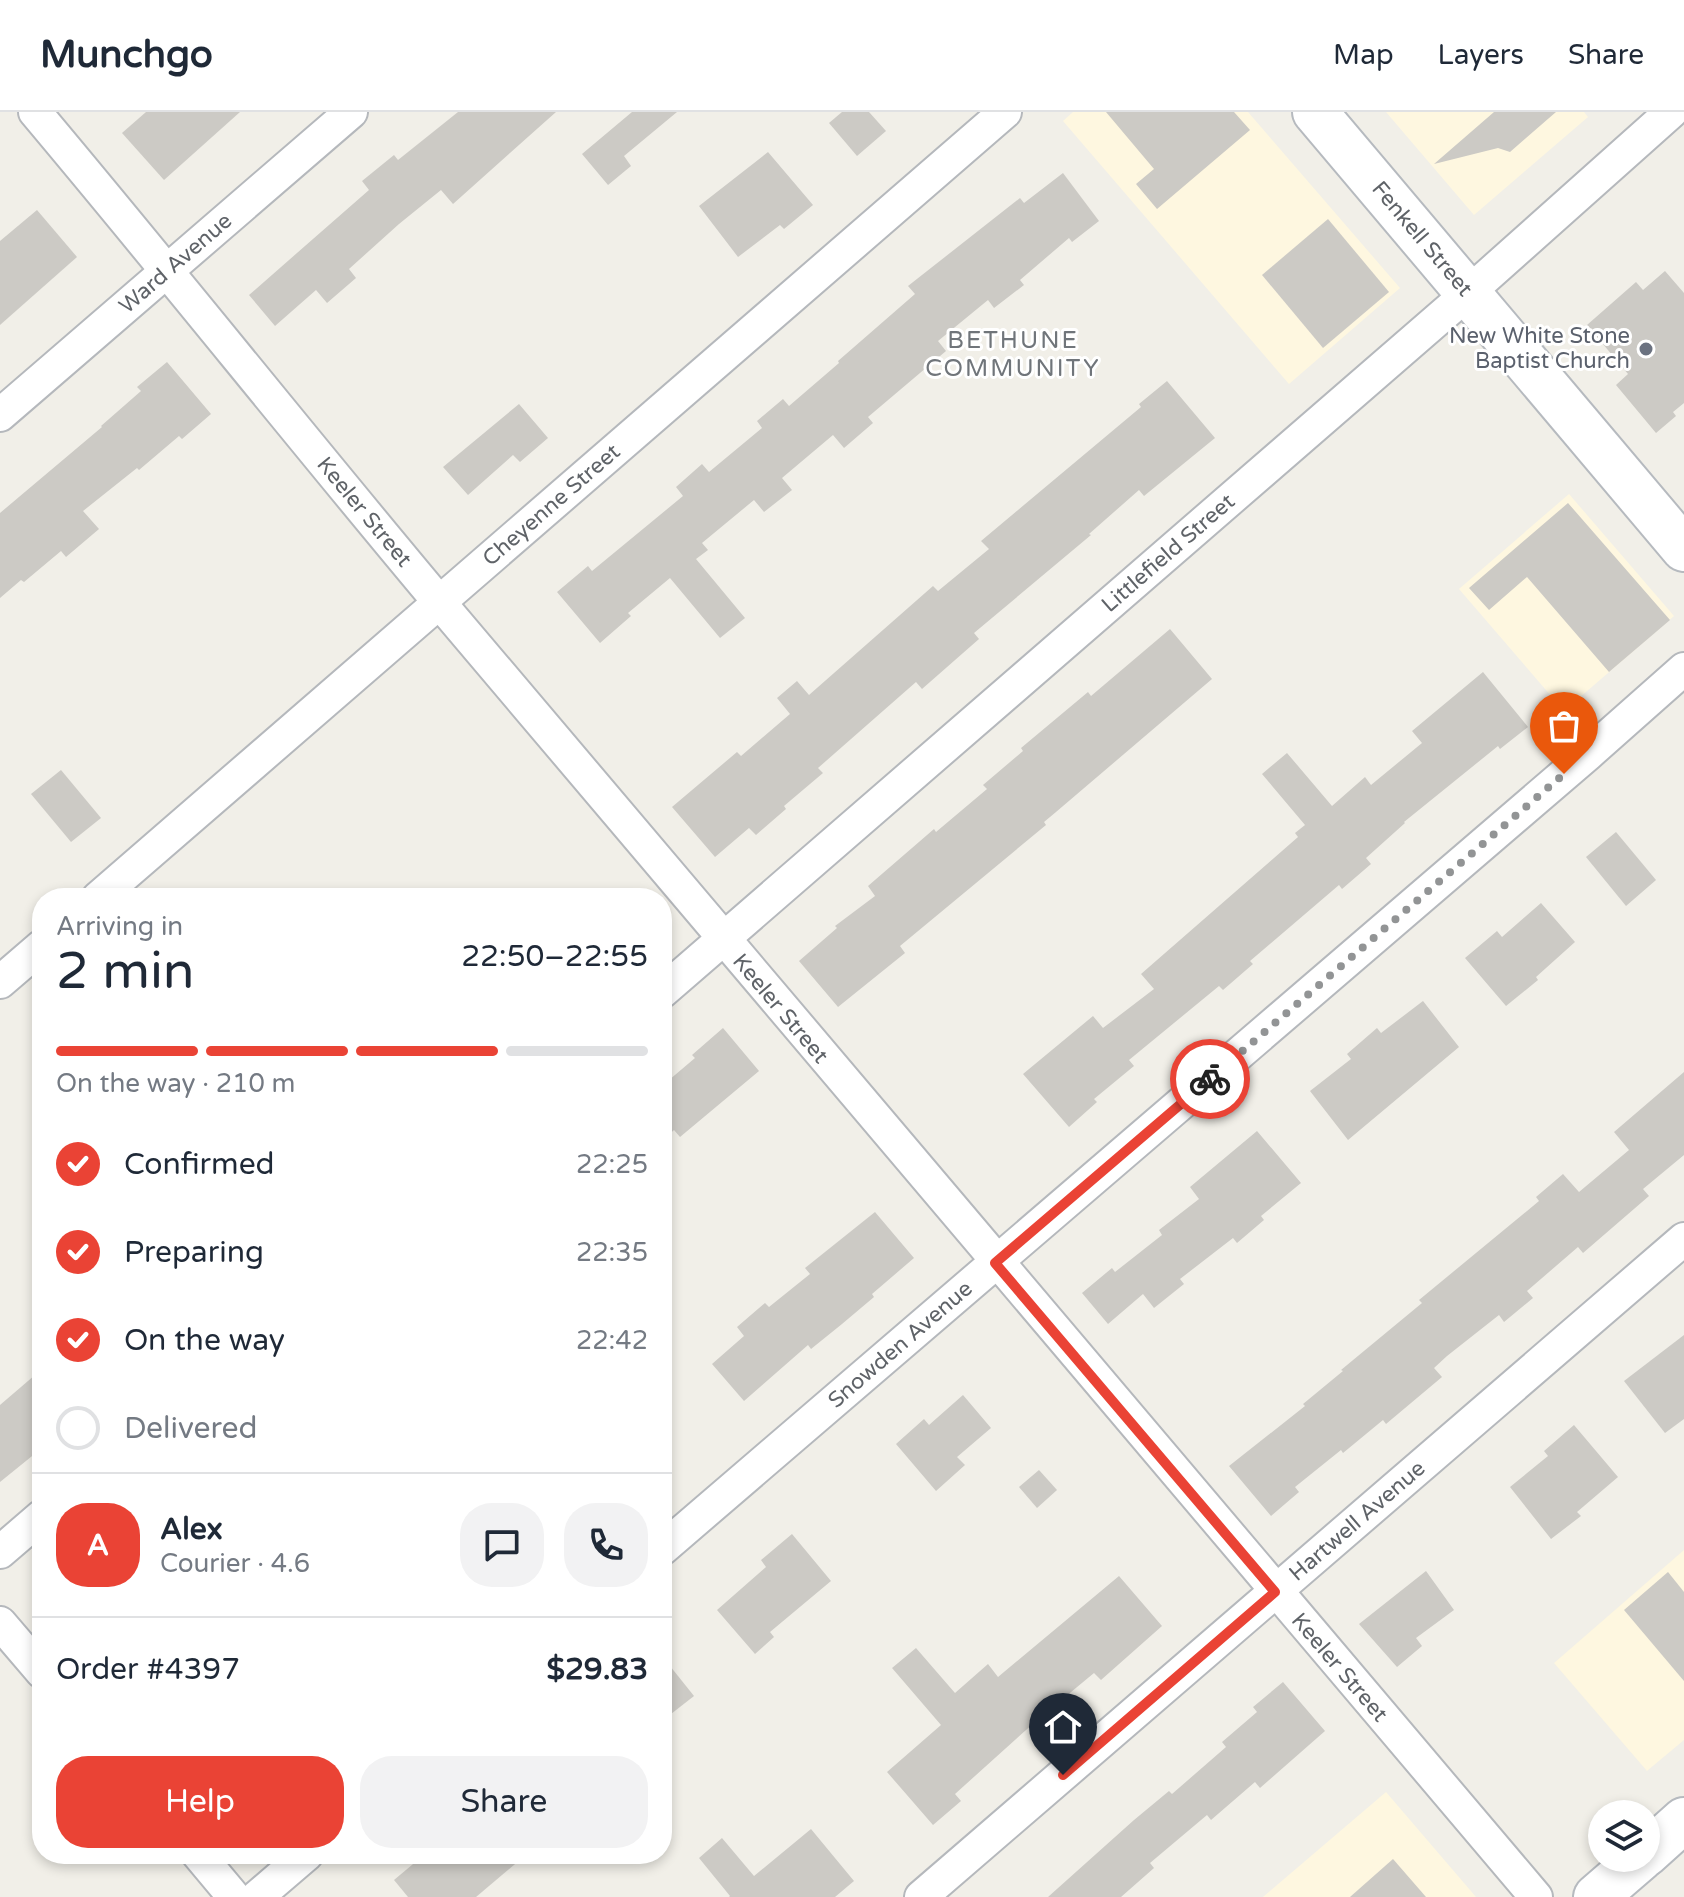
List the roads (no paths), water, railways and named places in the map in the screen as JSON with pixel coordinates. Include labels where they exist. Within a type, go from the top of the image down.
[{"type":"street","name":"Keeler Street","points":[[35,112],[723,940],[1536,1897]]},
{"type":"street","name":"Ward Avenue","points":[[0,415],[351,112]]},
{"type":"street","name":"Cheyenne Street","points":[[110,888],[1005,112]]},
{"type":"street","name":"Fenkell Street","points":[[1315,112],[1684,549]]},
{"type":"street","name":"Littlefield Street","points":[[672,983],[1467,294],[1671,112]]},
{"type":"street","name":"Snowden Avenue","points":[[672,1540],[1684,669]]},
{"type":"street","points":[[0,982],[32,955]]},
{"type":"street","name":"Hartwell Avenue","points":[[921,1897],[1684,1239]]},
{"type":"street","points":[[0,1552],[32,1525]]},
{"type":"street","points":[[0,1623],[32,1660]]},
{"type":"street","points":[[1660,1841],[1684,1820]]},
{"type":"street","points":[[206,1864],[234,1897]]},
{"type":"street","points":[[257,1897],[295,1864]]},
{"type":"street","points":[[1596,1897],[1625,1872]]},
{"type":"place","name":"New White Stone Baptist Church","points":[[1646,349]]},
{"type":"district","name":"BETHUNE COMMUNITY","points":[[1013,354]]}]
